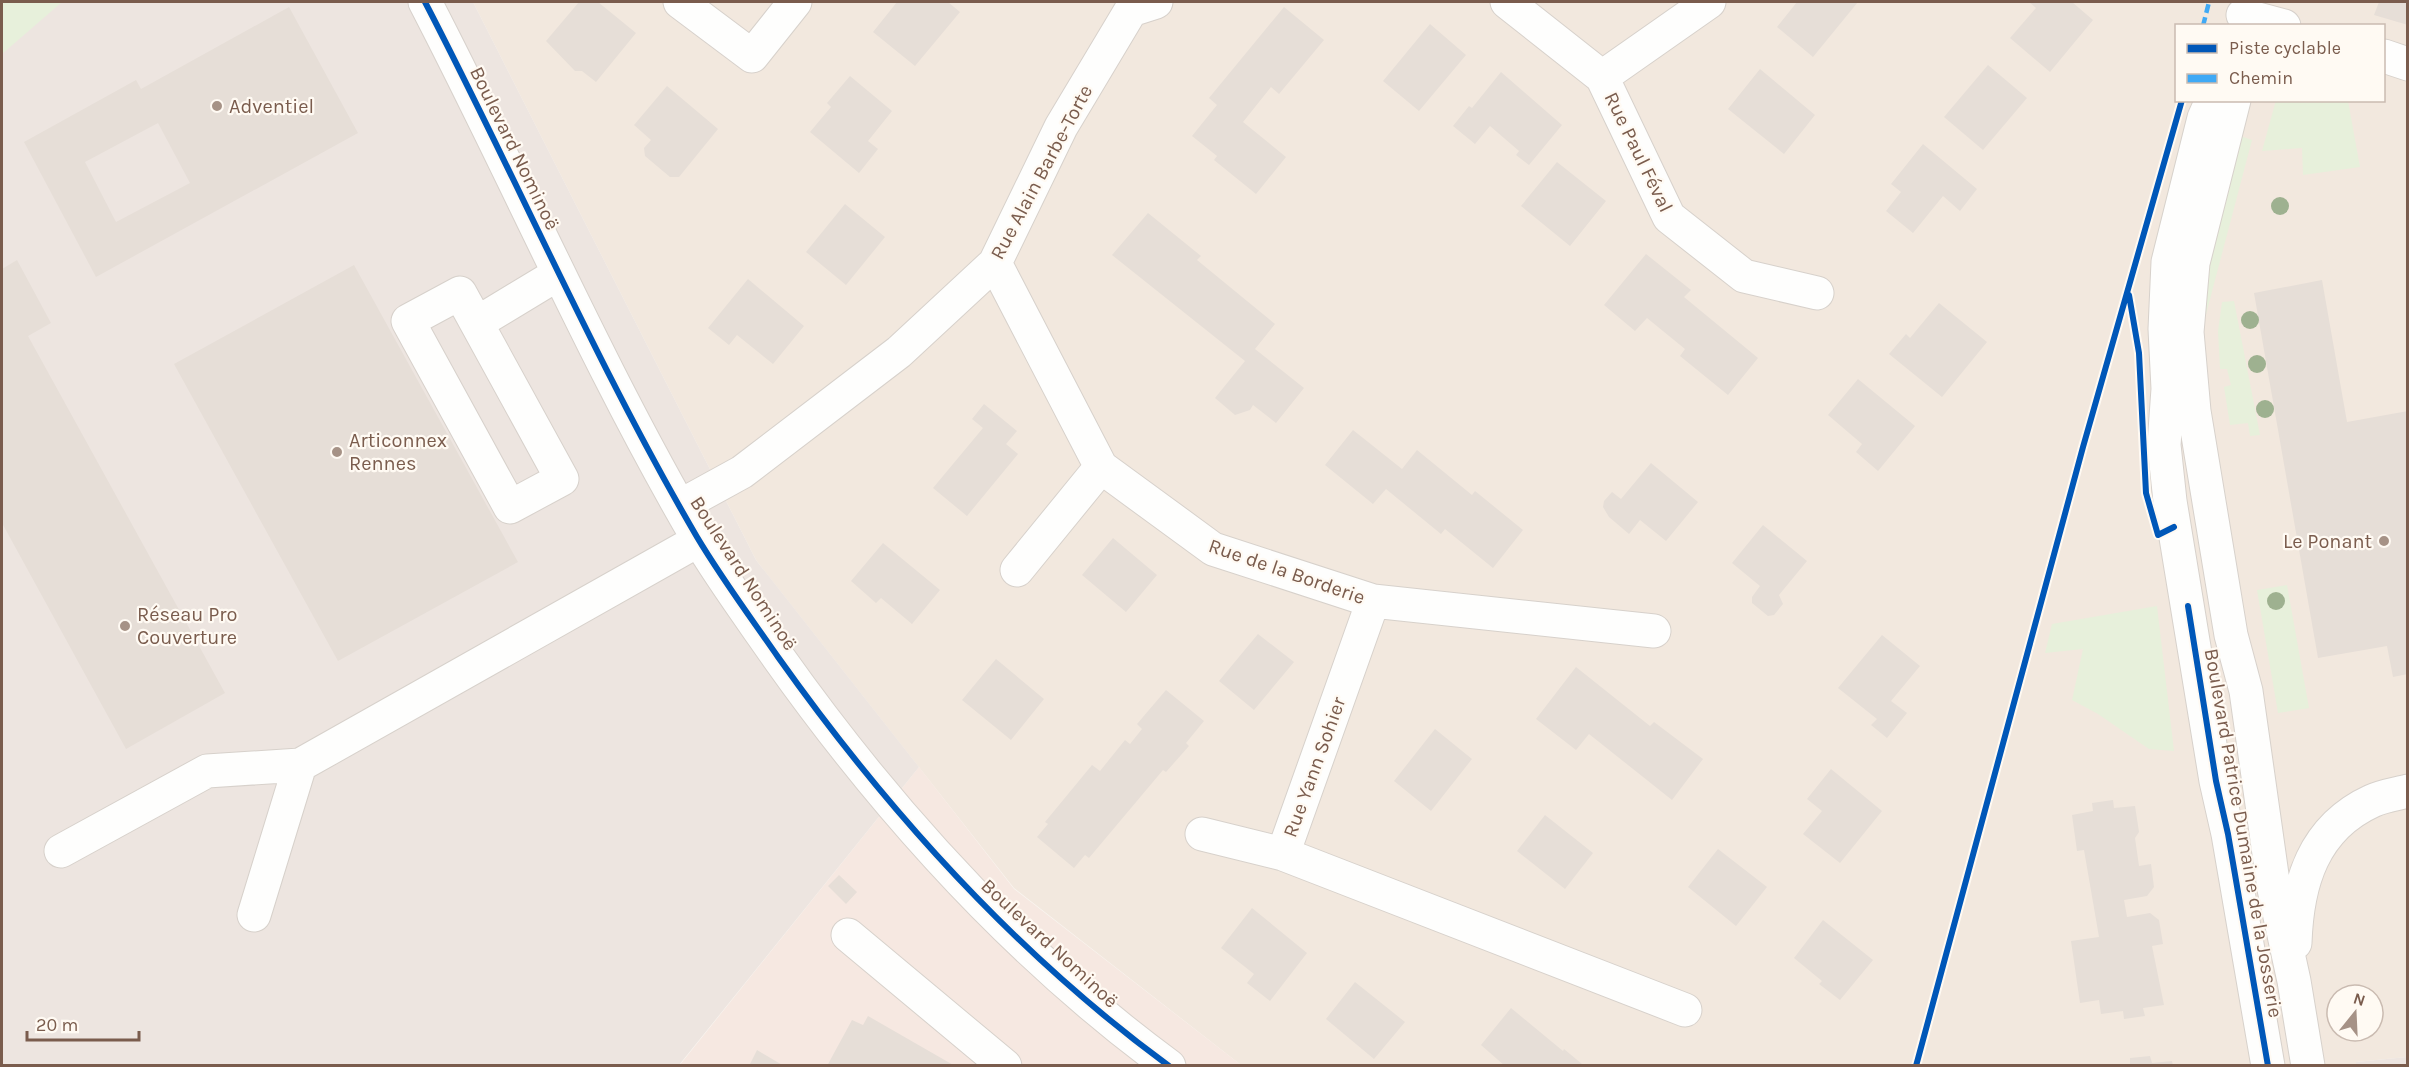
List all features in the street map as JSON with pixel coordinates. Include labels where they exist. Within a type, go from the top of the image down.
[{"type":"street","name":"Boulevard Nominoë","points":[[425,2],[467,83],[558,274],[680,506],[699,540],[820,717],[925,845],[1015,937],[1114,1026],[1169,1065]]},
{"type":"street","points":[[681,2],[752,56],[795,2]]},
{"type":"street","name":"Rue Paul Féval","points":[[1507,2],[1602,77],[1669,217],[1744,276],[1817,293]]},
{"type":"street","points":[[1602,77],[1709,2]]},
{"type":"street","name":"Rue Alain Barbe-Torte","points":[[680,506],[742,472],[899,352],[995,263],[1061,127],[1131,4]]},
{"type":"street","points":[[2243,14],[2277,24]]},
{"type":"street","points":[[2385,56],[2408,64]]},
{"type":"street","name":"Boulevard Patrice Dumaine de la Josserie","points":[[2211,102],[2204,118],[2168,262],[2165,329],[2168,389],[2164,445],[2170,501],[2216,781],[2228,834],[2268,1065]]},
{"type":"street","name":"Boulevard Patrice Dumaine de la Josserie","points":[[2233,102],[2193,263],[2187,332],[2194,411],[2227,612],[2238,667],[2246,691],[2274,889],[2294,981],[2308,1065]]},
{"type":"street","name":"Rue de la Borderie","points":[[995,263],[1101,467],[1213,549],[1373,601],[1654,631]]},
{"type":"street","points":[[477,323],[558,274]]},
{"type":"street","points":[[460,293],[477,323],[562,479],[510,507],[408,321],[460,293]]},
{"type":"street","points":[[1017,570],[1101,467]]},
{"type":"street","points":[[61,850],[207,771],[300,765],[699,540]]},
{"type":"street","name":"Rue Yann Sohier","points":[[1202,834],[1283,854],[1373,601]]},
{"type":"street","points":[[254,915],[300,765]]},
{"type":"street","points":[[2294,981],[2300,887],[2314,853],[2329,833],[2350,814],[2373,800],[2408,791]]},
{"type":"street","points":[[1283,854],[1685,1010]]},
{"type":"street","points":[[848,935],[1005,1065]]},
{"type":"shaded area","points":[[2,2],[473,2],[756,560],[919,767],[679,1065],[2,1066]]},
{"type":"shaded area","points":[[473,2],[2407,2],[2407,1057],[2356,1062],[2356,1066],[1241,1065],[1014,888],[756,560]]},
{"type":"shaded area","points":[[919,767],[1014,889],[1241,1065],[679,1066]]},
{"type":"shaded area","points":[[2407,1057],[2407,1065],[2356,1065],[2356,1062]]},
{"type":"green space","points":[[2,2],[62,2],[2,54]]},
{"type":"green space","points":[[2275,102],[2348,102],[2360,167],[2303,175],[2302,148],[2262,151]]},
{"type":"green space","points":[[2235,134],[2252,140],[2200,337],[2198,296]]},
{"type":"green space","points":[[2234,301],[2260,435],[2250,436],[2248,423],[2230,425],[2224,387],[2231,385],[2227,369],[2220,369],[2218,331],[2222,302]]},
{"type":"green space","points":[[2287,585],[2309,708],[2278,713],[2257,590]]},
{"type":"green space","points":[[2157,606],[2174,751],[2149,749],[2098,714],[2072,700],[2083,649],[2045,653],[2052,624]]},
{"type":"building","points":[[579,2],[598,2],[636,33],[596,82],[582,71],[575,71],[546,41]]},
{"type":"building","points":[[897,2],[948,2],[960,12],[915,66],[873,32]]},
{"type":"building","points":[[1797,2],[1858,2],[1813,57],[1777,27]]},
{"type":"building","points":[[2029,2],[2072,2],[2093,20],[2050,72],[2010,38],[2036,8]]},
{"type":"building","points":[[2379,2],[2408,2],[2408,25],[2374,15]]},
{"type":"building","name":"Adventiel","points":[[289,7],[358,133],[96,277],[24,142],[136,80],[141,89]],"holes":[[[158,123],[190,183],[116,222],[85,162]]]},
{"type":"building","points":[[1284,7],[1324,40],[1279,94],[1271,87],[1243,122],[1286,157],[1256,194],[1214,160],[1217,156],[1192,136],[1217,105],[1209,98]]},
{"type":"building","points":[[1430,24],[1466,55],[1419,111],[1383,81]]},
{"type":"building","points":[[1988,65],[2027,98],[1983,150],[1944,117]]},
{"type":"building","points":[[1760,69],[1815,115],[1784,154],[1728,109]]},
{"type":"building","points":[[1501,72],[1562,125],[1529,165],[1516,155],[1519,151],[1490,126],[1475,144],[1453,126],[1469,106],[1472,108]]},
{"type":"building","points":[[850,76],[892,111],[868,141],[878,149],[859,173],[810,132],[831,107],[827,103]]},
{"type":"building","points":[[667,86],[718,129],[679,177],[670,177],[645,156],[644,148],[651,140],[634,125]]},
{"type":"building","points":[[1923,144],[1977,189],[1960,211],[1943,196],[1913,233],[1886,211],[1901,192],[1891,184]]},
{"type":"building","points":[[1557,162],[1606,201],[1570,246],[1521,206]]},
{"type":"building","points":[[845,204],[885,237],[846,285],[806,252]]},
{"type":"building","points":[[1148,213],[1201,256],[1197,260],[1275,324],[1255,349],[1304,388],[1276,423],[1253,405],[1250,410],[1235,415],[1215,398],[1245,361],[1112,255]]},
{"type":"building","points":[[1646,254],[1691,290],[1684,297],[1758,358],[1728,395],[1680,356],[1685,349],[1647,318],[1635,331],[1604,305]]},
{"type":"building","points":[[17,260],[51,323],[28,336],[225,693],[126,749],[2,523],[2,269]]},
{"type":"building","points":[[354,265],[518,562],[338,661],[174,364]]},
{"type":"building","points":[[748,279],[804,326],[773,364],[737,335],[729,345],[708,328]]},
{"type":"building","points":[[2322,280],[2347,422],[2408,411],[2408,674],[2393,677],[2387,646],[2318,658],[2254,293]]},
{"type":"building","points":[[1939,303],[1987,342],[1942,397],[1889,354],[1906,334],[1910,338]]},
{"type":"building","points":[[1858,379],[1915,426],[1878,471],[1856,452],[1862,444],[1828,415]]},
{"type":"building","points":[[984,404],[1017,431],[1006,444],[1018,454],[967,516],[933,488],[983,428],[972,419]]},
{"type":"building","points":[[1353,430],[1402,469],[1417,450],[1472,495],[1475,491],[1523,530],[1493,568],[1445,529],[1441,534],[1386,489],[1373,504],[1325,465]]},
{"type":"building","points":[[1651,463],[1698,502],[1666,541],[1640,520],[1629,534],[1609,517],[1603,507],[1604,501],[1612,492],[1621,499]]},
{"type":"building","points":[[1763,525],[1807,561],[1779,595],[1783,604],[1774,615],[1768,616],[1752,603],[1752,597],[1760,586],[1732,563]]},
{"type":"building","points":[[1113,538],[1157,575],[1126,612],[1082,575]]},
{"type":"building","points":[[883,543],[940,590],[912,624],[881,598],[876,603],[851,581]]},
{"type":"building","points":[[1258,634],[1294,662],[1254,710],[1219,681]]},
{"type":"building","points":[[1882,635],[1920,666],[1891,701],[1907,713],[1887,738],[1871,725],[1877,719],[1838,688]]},
{"type":"building","points":[[996,659],[1044,699],[1011,740],[962,700]]},
{"type":"building","points":[[1576,667],[1650,726],[1654,722],[1703,759],[1672,800],[1589,734],[1576,750],[1536,719]]},
{"type":"building","points":[[1166,690],[1204,721],[1186,743],[1189,746],[1166,772],[1163,770],[1089,858],[1085,855],[1074,868],[1037,837],[1048,824],[1045,822],[1092,765],[1100,771],[1125,740],[1130,744],[1142,729],[1137,724]]},
{"type":"building","points":[[1435,729],[1472,759],[1431,811],[1394,781]]},
{"type":"building","points":[[1831,769],[1882,811],[1840,863],[1803,834],[1822,811],[1807,799]]},
{"type":"building","points":[[2113,800],[2114,808],[2135,806],[2139,832],[2135,838],[2139,866],[2151,864],[2154,887],[2147,896],[2124,900],[2127,917],[2150,913],[2159,920],[2163,944],[2152,946],[2164,1005],[2143,1008],[2145,1016],[2124,1019],[2123,1011],[2101,1014],[2099,1000],[2080,1003],[2071,941],[2099,937],[2084,850],[2077,851],[2072,815],[2093,811],[2092,803]]},
{"type":"building","points":[[1545,815],[1593,853],[1565,889],[1517,851]]},
{"type":"building","points":[[1718,849],[1767,887],[1736,926],[1688,887]]},
{"type":"building","points":[[839,875],[857,892],[846,904],[828,886]]},
{"type":"building","points":[[1252,908],[1307,953],[1270,1001],[1247,983],[1254,974],[1221,948]]},
{"type":"building","points":[[1823,920],[1873,960],[1840,1000],[1819,984],[1822,981],[1794,958]]},
{"type":"building","points":[[1355,982],[1405,1022],[1374,1059],[1326,1019]]},
{"type":"building","points":[[1511,1008],[1582,1064],[1505,1066],[1481,1045]]},
{"type":"building","points":[[868,1016],[955,1066],[827,1066],[852,1020],[863,1025]]},
{"type":"building","points":[[757,1050],[784,1066],[749,1066]]},
{"type":"building","points":[[2150,1056],[2152,1063],[2172,1061],[2173,1066],[2130,1066],[2130,1058]]},
{"type":"marked path","points":[[2204,24],[2209,2]]},
{"type":"cycle path","points":[[425,2],[660,472],[716,568],[747,613],[820,714],[864,770],[909,825],[957,877],[1058,976],[1169,1066]]},
{"type":"cycle path","points":[[1916,1066],[2083,447],[2181,102]]},
{"type":"cycle path","points":[[2129,295],[2139,353],[2146,493],[2158,535],[2174,527]]},
{"type":"cycle path","points":[[2188,606],[2216,781],[2228,834],[2268,1066]]},
{"type":"place","name":"Adventiel","points":[[217,106]]},
{"type":"place","name":"Articonnex Rennes","points":[[337,452]]},
{"type":"place","name":"Le Ponant","points":[[2384,541]]},
{"type":"place","name":"Réseau Pro Couverture","points":[[125,626]]}]
